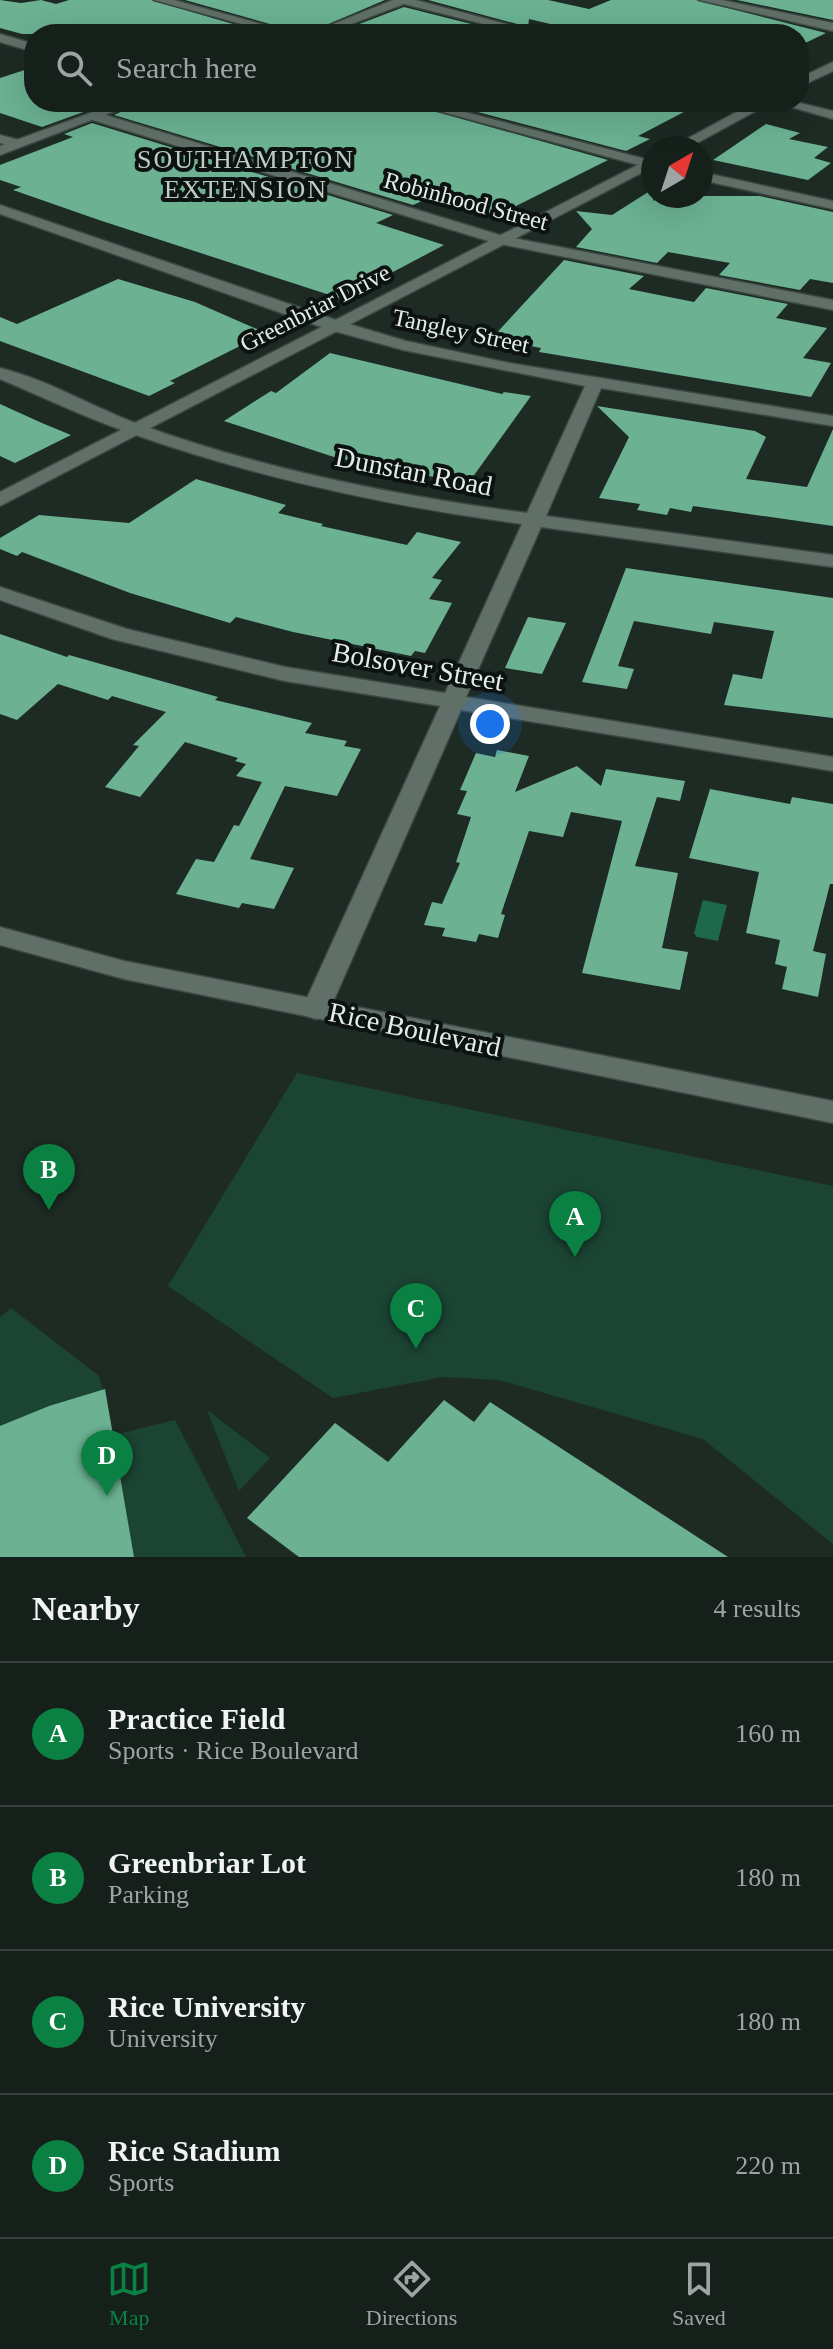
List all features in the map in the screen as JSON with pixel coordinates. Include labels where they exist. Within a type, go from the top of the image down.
[{"type":"street","points":[[160,0],[253,24]]},
{"type":"street","points":[[403,0],[414,10],[458,24]]},
{"type":"street","points":[[340,24],[403,0],[498,24]]},
{"type":"street","points":[[705,0],[833,27]]},
{"type":"street","points":[[0,38],[24,45]]},
{"type":"street","points":[[809,78],[833,66]]},
{"type":"street","points":[[809,98],[833,104]]},
{"type":"street","points":[[809,109],[833,115]]},
{"type":"street","points":[[0,151],[105,112]]},
{"type":"street","points":[[451,112],[641,160]]},
{"type":"street","points":[[700,136],[746,112]]},
{"type":"street","name":"Robinhood Street","points":[[94,116],[500,240],[833,305]]},
{"type":"street","points":[[0,139],[18,144]]},
{"type":"street","name":"Greenbriar Drive","points":[[0,500],[641,168]]},
{"type":"street","points":[[713,179],[833,205]]},
{"type":"street","name":"Tangley Street","points":[[0,209],[333,325],[403,345],[595,383],[833,421]]},
{"type":"street","name":"Dunstan Road","points":[[0,373],[135,429],[242,462],[360,492],[534,520],[833,561]]},
{"type":"street","points":[[316,1009],[595,383]]},
{"type":"street","name":"Bolsover Street","points":[[0,593],[120,634],[219,660],[452,703],[833,764]]},
{"type":"street","name":"Rice Boulevard","points":[[0,936],[124,970],[833,1112]]},
{"type":"shaded area","points":[[703,900],[727,905],[718,941],[697,937],[694,933]]},
{"type":"shaded area","points":[[297,1073],[833,1186],[833,1544],[703,1439],[499,1380],[443,1377],[333,1398],[168,1286]]},
{"type":"shaded area","points":[[11,1308],[99,1376],[114,1435],[175,1420],[246,1557],[0,1557],[0,1317]]},
{"type":"shaded area","points":[[207,1410],[270,1458],[239,1491]]},
{"type":"building","points":[[0,0],[21,3],[41,0],[56,4],[69,0],[151,0],[233,24],[24,24],[24,34],[0,28]]},
{"type":"building","points":[[185,0],[385,0],[329,24],[270,24]]},
{"type":"building","points":[[428,0],[548,0],[589,9],[611,0],[696,0],[791,24],[550,24],[529,19],[528,24],[517,24]]},
{"type":"building","points":[[737,0],[833,0],[833,20]]},
{"type":"building","points":[[404,7],[471,24],[359,24]]},
{"type":"building","points":[[809,29],[826,33],[809,41]]},
{"type":"building","points":[[24,70],[24,112],[83,112],[42,127],[0,113],[0,78]]},
{"type":"building","points":[[120,112],[438,112],[608,160],[496,216],[431,197],[413,205],[114,115]]},
{"type":"building","points":[[477,112],[684,112],[638,136],[641,137],[641,144],[626,151]]},
{"type":"building","points":[[92,123],[393,215],[376,223],[444,245],[342,299],[99,220],[13,190],[21,187],[0,180],[0,165],[73,137],[64,134]]},
{"type":"building","points":[[766,124],[800,133],[789,139],[828,147],[814,158],[831,163],[808,180],[713,160]]},
{"type":"building","points":[[713,196],[760,196],[833,212],[833,283],[810,279],[800,290],[719,275],[730,263],[668,252],[657,263],[576,247],[592,229],[576,211],[612,215],[641,197],[641,208],[713,208]]},
{"type":"building","points":[[564,260],[644,276],[629,289],[694,302],[706,288],[788,304],[776,318],[827,328],[803,358],[831,363],[811,397],[539,352],[541,348],[491,339]]},
{"type":"building","points":[[118,279],[195,302],[266,333],[170,381],[175,383],[149,396],[0,341],[0,317],[17,324]]},
{"type":"building","points":[[330,353],[502,394],[531,396],[472,478],[438,471],[434,477],[337,458],[224,421],[271,391],[276,393]]},
{"type":"building","points":[[0,404],[71,435],[15,463],[0,456]]},
{"type":"building","points":[[597,406],[755,431],[766,437],[746,479],[807,487],[833,429],[833,526],[693,506],[691,512],[670,508],[667,515],[637,510],[640,504],[599,498],[629,437]]},
{"type":"building","points":[[196,479],[286,505],[278,513],[323,524],[321,526],[407,545],[417,532],[461,542],[432,578],[442,580],[429,599],[452,603],[425,653],[415,651],[411,656],[236,617],[230,623],[130,593],[22,552],[17,556],[0,549],[0,538],[39,515],[129,523]]},
{"type":"building","points":[[626,568],[833,598],[833,718],[724,705],[733,674],[762,679],[774,631],[714,622],[711,634],[634,621],[618,666],[634,669],[627,689],[582,682]]},
{"type":"building","points":[[528,617],[566,623],[542,674],[505,668]]},
{"type":"building","points":[[0,634],[67,657],[69,655],[218,697],[215,700],[312,723],[305,733],[347,741],[344,746],[361,749],[337,796],[285,786],[250,859],[294,868],[274,909],[242,903],[239,908],[176,894],[196,859],[214,862],[234,825],[239,826],[262,782],[236,776],[246,764],[235,761],[238,758],[185,742],[140,797],[105,787],[139,746],[133,745],[166,712],[112,696],[108,700],[58,684],[17,720],[0,714]]},
{"type":"building","points":[[497,750],[529,756],[515,792],[577,766],[601,786],[606,769],[685,781],[680,801],[657,797],[635,866],[678,873],[662,948],[688,952],[680,990],[582,973],[622,821],[571,812],[563,837],[529,831],[501,914],[505,915],[498,938],[479,934],[476,942],[442,936],[445,928],[424,925],[432,902],[442,904],[460,863],[456,862],[471,817],[457,814],[467,791],[460,790],[476,753],[495,757]]},
{"type":"building","points":[[710,789],[790,804],[792,797],[833,804],[833,884],[830,884],[813,951],[826,954],[818,997],[782,989],[787,967],[775,964],[780,940],[746,933],[759,872],[689,858]]},
{"type":"building","points":[[105,1389],[134,1557],[0,1557],[0,1426],[49,1406]]},
{"type":"building","points":[[444,1400],[474,1422],[490,1402],[728,1557],[299,1557],[247,1518],[335,1423],[388,1462]]},
{"type":"place","name":"Greenbriar Lot","points":[[49,1210]]},
{"type":"place","name":"Practice Field","points":[[575,1257]]},
{"type":"place","name":"Rice University","points":[[416,1349]]},
{"type":"place","name":"Rice Stadium","points":[[107,1496]]},
{"type":"district","name":"SOUTHAMPTON EXTENSION","points":[[246,174]]}]
